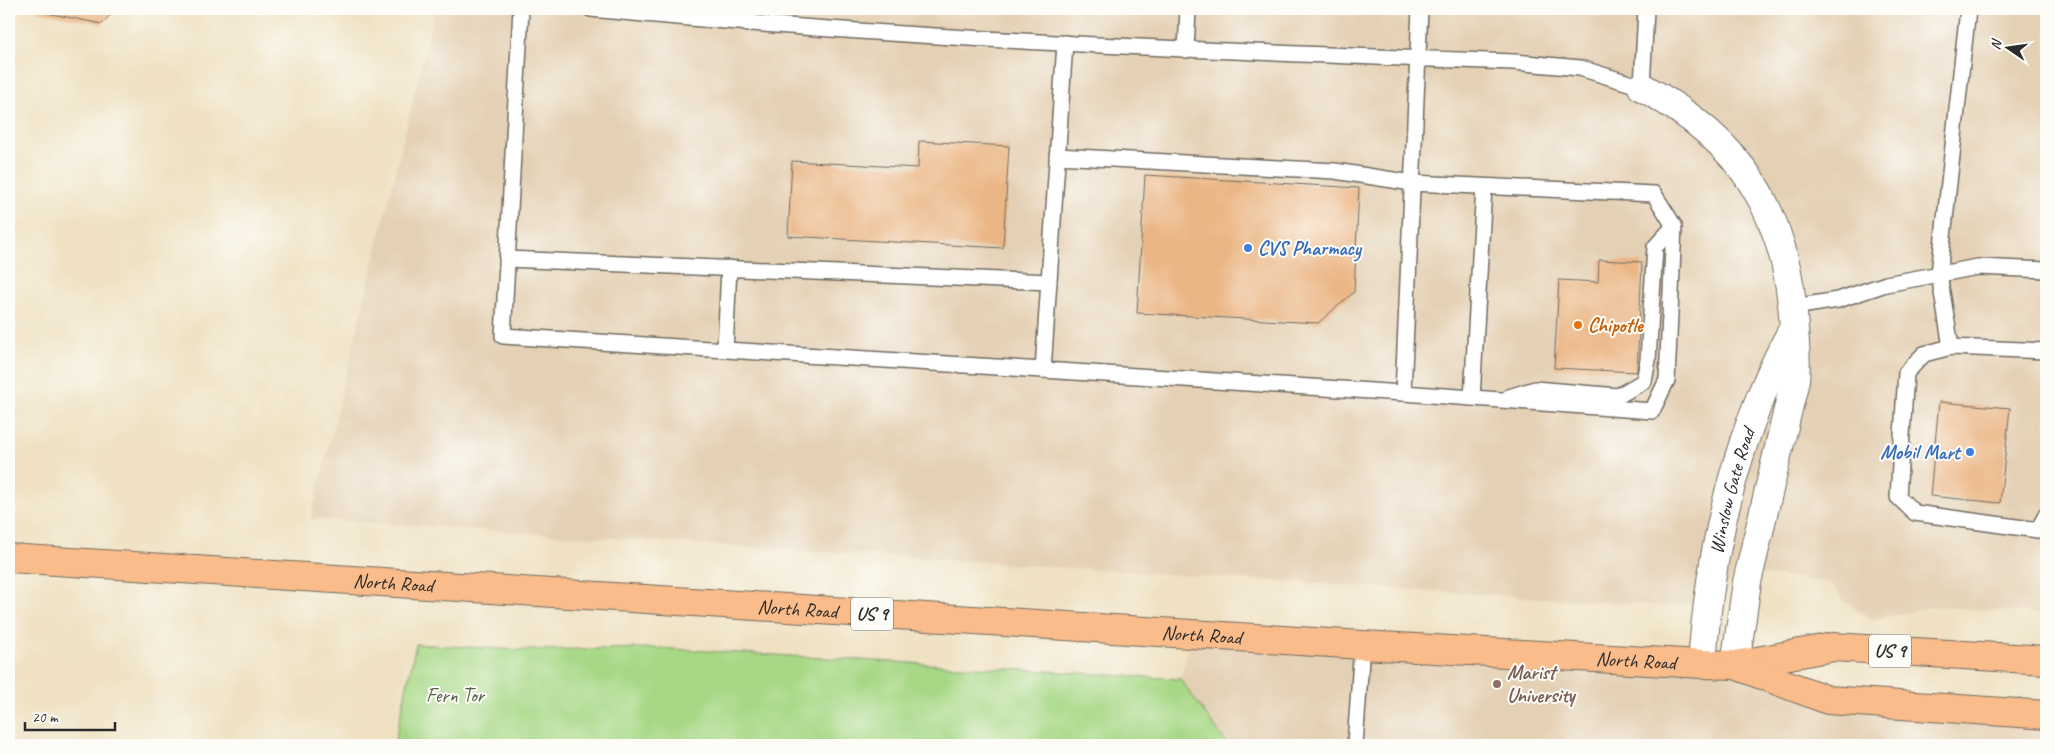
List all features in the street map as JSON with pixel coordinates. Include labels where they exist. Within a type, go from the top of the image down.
[{"type":"highway","name":"North Road","points":[[9,558],[1362,645],[1702,664],[1735,665],[1833,647],[2046,660]]},
{"type":"highway","name":"North Road","points":[[1735,665],[1828,700],[2046,715]]},
{"type":"street","name":"Winslow Gate Road","points":[[1642,88],[1677,108],[1698,123],[1718,140],[1751,179],[1764,199],[1785,258],[1794,317],[1797,362],[1795,380],[1746,582],[1735,665]]},
{"type":"street","name":"Winslow Gate Road","points":[[1702,664],[1711,583],[1734,473],[1768,376],[1794,317]]},
{"type":"lane","points":[[521,9],[503,336],[1404,393],[1652,411],[1667,380],[1674,226],[1654,194],[1412,183],[1335,171],[1057,156]]},
{"type":"lane","points":[[591,9],[747,24],[1186,50],[1514,62],[1580,68],[1642,88],[1646,9]]},
{"type":"lane","points":[[747,24],[748,9]]},
{"type":"lane","points":[[1186,50],[1188,9]]},
{"type":"lane","points":[[1404,393],[1420,9]]},
{"type":"lane","points":[[1951,347],[1939,274],[1968,9]]},
{"type":"lane","points":[[1043,370],[1065,43]]},
{"type":"lane","points":[[1472,398],[1484,186]]},
{"type":"lane","points":[[1498,400],[1535,389],[1618,396],[1644,381],[1648,360],[1655,247],[1674,226]]},
{"type":"lane","points":[[507,259],[1049,282]]},
{"type":"lane","points":[[1794,317],[1886,284],[1939,274],[1978,267],[2046,270]]},
{"type":"lane","points":[[725,350],[729,268]]},
{"type":"lane","points":[[2046,351],[1951,347],[1924,354],[1906,373],[1898,497],[1915,513],[2038,530],[2046,515]]},
{"type":"lane","points":[[1355,745],[1362,645]]},
{"type":"shaded area","points":[[435,9],[2046,9],[2046,614],[1934,606],[1872,620],[1844,601],[1830,582],[1734,571],[1728,583],[1717,594],[1701,602],[1664,606],[311,519]]},
{"type":"shaded area","name":"Marist University","points":[[1192,634],[1802,674],[1822,690],[2046,710],[2046,745],[1163,745]]},
{"type":"green space","name":"Fern Tor","points":[[416,644],[519,650],[657,648],[1180,679],[1228,745],[394,745]]},
{"type":"building","points":[[113,9],[112,13],[102,24],[32,10]]},
{"type":"building","points":[[919,141],[1009,146],[1003,248],[788,236],[792,161],[918,168]]},
{"type":"building","points":[[1145,175],[1359,188],[1354,292],[1318,323],[1137,313]]},
{"type":"building","points":[[1599,260],[1642,262],[1637,372],[1554,368],[1559,280],[1598,282]]},
{"type":"building","name":"Mobil Mart","points":[[1939,402],[2010,408],[2000,503],[1930,496]]},
{"type":"place","name":"CVS Pharmacy","points":[[1248,248]]},
{"type":"place","name":"Chipotle","points":[[1578,325]]},
{"type":"place","name":"Mobil Mart","points":[[1970,452]]},
{"type":"place","name":"Marist University","points":[[1497,684]]}]
